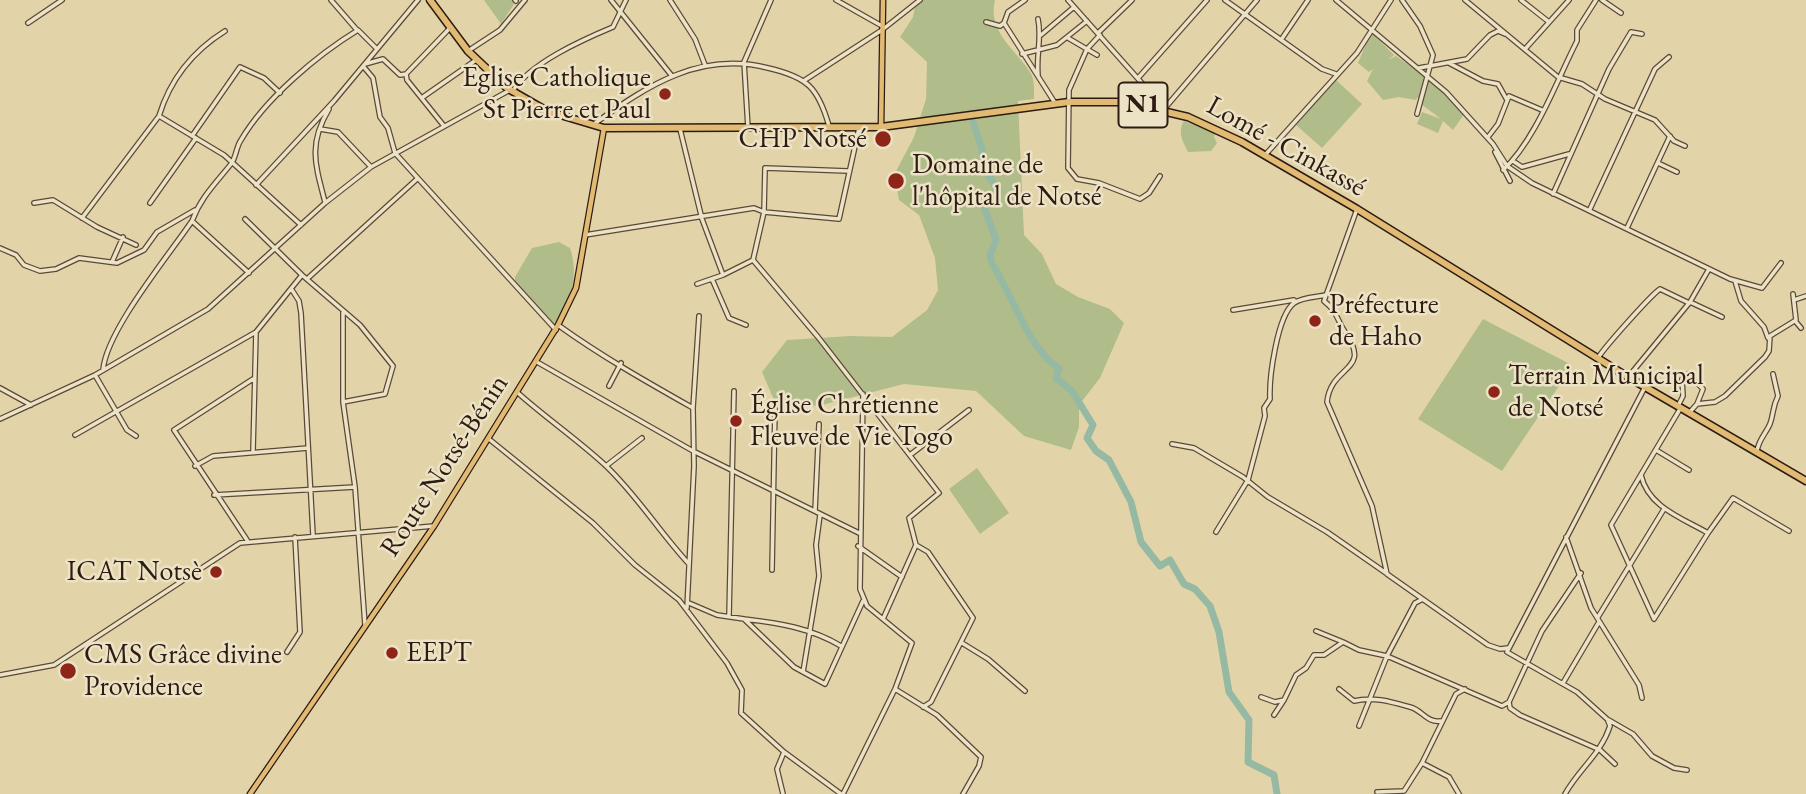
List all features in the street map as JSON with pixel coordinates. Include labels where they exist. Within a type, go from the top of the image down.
[{"type":"highway","name":"Lomé - Cinkassé","points":[[430,0],[476,60],[511,91],[547,111],[604,128],[748,130],[881,127],[1069,102],[1124,102],[1164,109],[1205,124],[1357,209],[1628,377],[1806,481]]},
{"type":"main road","points":[[881,127],[883,0]]},
{"type":"main road","name":"Route Notsé-Bénin","points":[[250,794],[434,526],[557,328],[576,288],[604,128]]},
{"type":"street","points":[[28,23],[62,0]]},
{"type":"street","points":[[331,0],[377,49]]},
{"type":"street","points":[[256,185],[334,101],[418,0]]},
{"type":"street","points":[[512,13],[516,0]]},
{"type":"street","points":[[468,51],[499,30],[525,0]]},
{"type":"street","points":[[611,0],[672,76]]},
{"type":"street","points":[[0,419],[95,375],[208,309],[325,202],[372,167],[511,91],[519,80],[579,41],[613,27],[626,0]]},
{"type":"street","points":[[670,0],[695,39],[705,65]]},
{"type":"street","points":[[748,130],[744,62],[771,0]]},
{"type":"street","points":[[836,0],[882,28]]},
{"type":"street","points":[[805,80],[920,0]]},
{"type":"street","points":[[986,22],[1000,26],[1008,12],[1025,0]]},
{"type":"street","points":[[1068,0],[1164,109],[1257,0]]},
{"type":"street","points":[[1132,0],[1087,49],[1069,90],[1068,168],[1072,175],[1140,199],[1149,193],[1160,176]]},
{"type":"street","points":[[1139,78],[1207,0]]},
{"type":"street","points":[[1224,0],[1330,74],[1336,74]]},
{"type":"street","points":[[1281,40],[1308,0]]},
{"type":"street","points":[[1336,0],[1462,107],[1488,137],[1507,166],[1553,194],[1735,281],[1762,288],[1781,263]]},
{"type":"street","points":[[1264,156],[1357,53],[1391,0]]},
{"type":"street","points":[[1402,0],[1432,51],[1417,114]]},
{"type":"street","points":[[1465,0],[1558,77],[1582,84],[1598,95],[1661,124],[1670,136],[1685,146]]},
{"type":"street","points":[[1521,0],[1549,22]]},
{"type":"street","points":[[1526,49],[1569,0]]},
{"type":"street","points":[[1503,170],[1513,161],[1542,110],[1577,41],[1577,30],[1596,0]]},
{"type":"street","points":[[1602,0],[1621,13]]},
{"type":"street","points":[[1041,35],[1074,7]]},
{"type":"street","points":[[1038,19],[1041,35],[1035,52],[1038,75]]},
{"type":"street","points":[[1021,54],[1035,52],[1068,38],[1087,21]]},
{"type":"street","points":[[1004,23],[1021,54],[1055,103]]},
{"type":"street","points":[[364,65],[383,59],[400,75],[405,74],[450,28]]},
{"type":"street","points":[[103,370],[104,361],[121,327],[192,222],[211,185],[233,162],[241,139],[280,93],[316,60],[358,30]]},
{"type":"street","points":[[82,218],[159,116],[164,99],[187,62],[203,45],[225,31]]},
{"type":"street","points":[[1419,68],[1468,59],[1494,32],[1507,34]]},
{"type":"street","points":[[1553,194],[1616,53],[1631,32],[1642,34]]},
{"type":"street","points":[[1068,38],[1097,55]]},
{"type":"street","points":[[1590,210],[1655,69],[1669,57]]},
{"type":"street","points":[[422,97],[476,60]]},
{"type":"street","points":[[592,126],[624,103],[672,76],[705,65],[744,62],[805,80],[819,97],[830,128]]},
{"type":"street","points":[[1447,62],[1483,81],[1498,84],[1507,101]]},
{"type":"street","points":[[364,65],[373,78],[380,117],[388,128],[395,153],[557,328],[621,363],[693,408]]},
{"type":"street","points":[[150,203],[240,67],[264,78],[280,93]]},
{"type":"street","points":[[405,74],[444,126]]},
{"type":"street","points":[[1488,137],[1498,124],[1507,101],[1514,96],[1542,110]]},
{"type":"street","points":[[325,202],[316,167],[314,142],[334,101]]},
{"type":"street","points":[[159,116],[233,162],[301,225]]},
{"type":"street","points":[[319,128],[338,132],[372,167]]},
{"type":"street","points":[[585,235],[754,208],[764,212],[839,219],[859,128]]},
{"type":"street","points":[[680,130],[701,216],[723,275]]},
{"type":"street","points":[[1627,228],[1670,136]]},
{"type":"street","points":[[1493,144],[1510,181]]},
{"type":"street","points":[[1513,161],[1522,167],[1569,154]]},
{"type":"street","points":[[1657,163],[1677,172]]},
{"type":"street","points":[[753,260],[764,212],[765,168],[848,171]]},
{"type":"street","points":[[307,279],[417,179]]},
{"type":"street","points":[[34,203],[53,200],[136,245]]},
{"type":"street","points":[[0,248],[16,254],[24,265],[40,271],[55,269],[79,258],[112,262],[127,260],[144,250],[157,232],[187,217],[198,206]]},
{"type":"street","points":[[1357,209],[1324,301],[1336,310],[1344,330],[1357,348],[1353,362],[1328,392],[1327,402],[1372,506],[1387,575]]},
{"type":"street","points":[[245,219],[302,275],[367,332],[393,366],[385,394],[343,402]]},
{"type":"street","points":[[192,222],[249,274]]},
{"type":"street","points":[[112,262],[123,237]]},
{"type":"street","points":[[697,284],[753,260]]},
{"type":"street","points":[[753,260],[863,393],[939,494],[909,518],[916,545],[883,619]]},
{"type":"street","points":[[1628,377],[1689,302],[1709,269]]},
{"type":"street","points":[[75,435],[256,332],[302,275]]},
{"type":"street","points":[[712,279],[729,318],[746,326]]},
{"type":"street","points":[[1697,404],[1715,402],[1725,396],[1769,351],[1765,327],[1741,301],[1735,281]]},
{"type":"street","points":[[1598,358],[1607,344],[1619,335],[1660,289],[1722,317]]},
{"type":"street","points":[[292,290],[299,301],[301,313],[313,535]]},
{"type":"street","points":[[1790,324],[1799,327],[1793,294]]},
{"type":"street","points":[[1233,310],[1326,295]]},
{"type":"street","points":[[1794,300],[1806,296]]},
{"type":"street","points":[[1216,532],[1248,480],[1265,416],[1264,408],[1269,400],[1280,330],[1296,300]]},
{"type":"street","points":[[343,312],[343,402],[355,487],[361,601],[365,625]]},
{"type":"street","points":[[687,608],[690,603],[693,408],[699,316]]},
{"type":"street","points":[[1768,340],[1775,330],[1796,320]]},
{"type":"street","points":[[253,451],[256,332]]},
{"type":"street","points":[[537,362],[693,451],[859,533]]},
{"type":"street","points":[[609,386],[621,363]]},
{"type":"street","points":[[1689,413],[1697,404],[1703,389],[1688,374],[1682,379],[1683,396],[1679,407],[1611,525],[1654,619],[1733,498],[1789,531]]},
{"type":"street","points":[[1757,453],[1761,435],[1772,419],[1771,409],[1778,396],[1773,374]]},
{"type":"street","points":[[95,375],[127,430],[136,436]]},
{"type":"street","points":[[247,541],[214,495],[174,430],[253,379]]},
{"type":"street","points":[[1645,387],[1507,652],[1587,699],[1607,719],[1627,729],[1652,756],[1674,768],[1687,770]]},
{"type":"street","points":[[0,388],[22,403],[33,406]]},
{"type":"street","points":[[729,616],[734,391]]},
{"type":"street","points":[[518,393],[606,466],[689,564]]},
{"type":"street","points":[[489,439],[593,523],[635,565],[687,608],[727,663],[742,690],[741,713],[784,752],[842,794],[894,689],[912,643],[863,601],[860,589],[858,546],[863,393]]},
{"type":"street","points":[[772,570],[775,408]]},
{"type":"street","points":[[910,455],[969,410]]},
{"type":"street","points":[[815,511],[820,424]]},
{"type":"street","points":[[606,466],[642,438]]},
{"type":"street","points":[[1172,444],[1194,448],[1248,480],[1268,497],[1334,537],[1488,645],[1500,649],[1508,648]]},
{"type":"street","points":[[195,466],[213,456],[308,448]]},
{"type":"street","points":[[1656,450],[1689,470]]},
{"type":"street","points":[[1641,475],[1644,491],[1664,509],[1708,533]]},
{"type":"street","points":[[214,495],[355,487]]},
{"type":"street","points":[[1563,683],[1664,509]]},
{"type":"street","points":[[803,672],[803,659],[812,630],[819,576],[816,545],[820,515]]},
{"type":"street","points":[[0,675],[54,665],[247,541],[434,526]]},
{"type":"street","points":[[287,652],[300,632],[295,537]]},
{"type":"street","points":[[1566,537],[1581,573],[1583,590],[1639,685],[1642,698]]},
{"type":"street","points":[[916,545],[928,552],[972,614],[962,643],[931,702],[923,707]]},
{"type":"street","points":[[858,546],[879,564],[902,577]]},
{"type":"street","points":[[1316,631],[1359,650],[1387,656],[1502,706],[1508,702],[1524,664],[1581,573]]},
{"type":"street","points":[[1359,726],[1387,656],[1415,603],[1421,600]]},
{"type":"street","points":[[744,619],[803,672],[825,684],[863,601]]},
{"type":"street","points":[[690,603],[703,610],[729,616],[772,622],[800,631],[812,630],[841,646]]},
{"type":"street","points":[[1274,715],[1296,676],[1306,668],[1314,655],[1324,655],[1343,642]]},
{"type":"street","points":[[962,643],[988,659],[1025,691]]},
{"type":"street","points":[[894,689],[944,720],[981,757],[979,766],[963,794]]},
{"type":"street","points":[[1339,689],[1354,701],[1371,697],[1409,706],[1430,721],[1442,720]]},
{"type":"street","points":[[1377,792],[1404,791],[1422,763],[1456,694],[1465,689]]},
{"type":"street","points":[[1261,697],[1275,702],[1284,700]]},
{"type":"street","points":[[1508,702],[1510,708],[1520,715],[1600,750],[1615,764]]},
{"type":"street","points":[[1565,794],[1584,766],[1600,750],[1610,726],[1607,719]]},
{"type":"street","points":[[783,794],[777,769],[784,752]]},
{"type":"street","points":[[1422,763],[1449,777],[1459,794]]},
{"type":"green space","points":[[484,0],[515,0],[516,1],[501,24]]},
{"type":"green space","points":[[916,0],[995,0],[995,21],[999,30],[1032,75],[1033,82],[1034,99],[1018,101],[1024,235],[1042,254],[1056,284],[1078,297],[1110,309],[1124,323],[1100,378],[1079,405],[1079,427],[1071,450],[1024,436],[976,391],[904,384],[818,406],[774,400],[762,372],[787,340],[850,336],[892,337],[927,310],[938,290],[935,258],[919,215],[899,200],[894,175],[914,137],[926,99],[927,62],[900,37],[913,17]]},
{"type":"green space","points":[[1371,32],[1394,55],[1388,60],[1396,56],[1425,76],[1419,97],[1415,100],[1399,97],[1383,100],[1367,81],[1373,69],[1369,72],[1358,63]]},
{"type":"green space","points":[[1336,80],[1362,104],[1322,148],[1296,125]]},
{"type":"green space","points":[[1429,80],[1465,113],[1453,130],[1443,121],[1438,133],[1417,124],[1422,112],[1441,119],[1421,104]]},
{"type":"green space","points":[[1184,121],[1216,132],[1214,137],[1217,143],[1211,151],[1188,152],[1181,133]]},
{"type":"green space","points":[[559,242],[570,248],[574,278],[569,299],[554,326],[515,285],[515,277],[532,248]]},
{"type":"green space","name":"Terrain Municipal de Notsé","points":[[1483,319],[1570,364],[1571,368],[1502,471],[1418,419]]},
{"type":"green space","points":[[977,468],[1009,513],[980,534],[949,489]]},
{"type":"waterway","points":[[973,122],[982,149],[982,166],[999,191],[988,196],[984,207],[996,240],[990,255],[992,264],[1039,349],[1059,368],[1056,378],[1072,391],[1093,425],[1087,438],[1096,451],[1109,460],[1131,502],[1141,542],[1160,566],[1170,560],[1184,584],[1195,589],[1210,606],[1219,632],[1229,692],[1249,720],[1248,762],[1274,775],[1277,794]]},
{"type":"place","name":"Eglise Catholique St Pierre et Paul","points":[[665,94]]},
{"type":"place","name":"CHP Notsé","points":[[883,139]]},
{"type":"place","name":"Domaine de l'hôpital de Notsé","points":[[896,181]]},
{"type":"place","name":"Préfecture de Haho","points":[[1315,321]]},
{"type":"place","name":"Terrain Municipal de Notsé","points":[[1494,392]]},
{"type":"place","name":"Église Chrétienne Fleuve de Vie Togo","points":[[736,421]]},
{"type":"place","name":"ICAT Notsè","points":[[216,572]]},
{"type":"place","name":"EEPT","points":[[392,653]]},
{"type":"place","name":"CMS Grâce divine Providence","points":[[68,671]]}]
